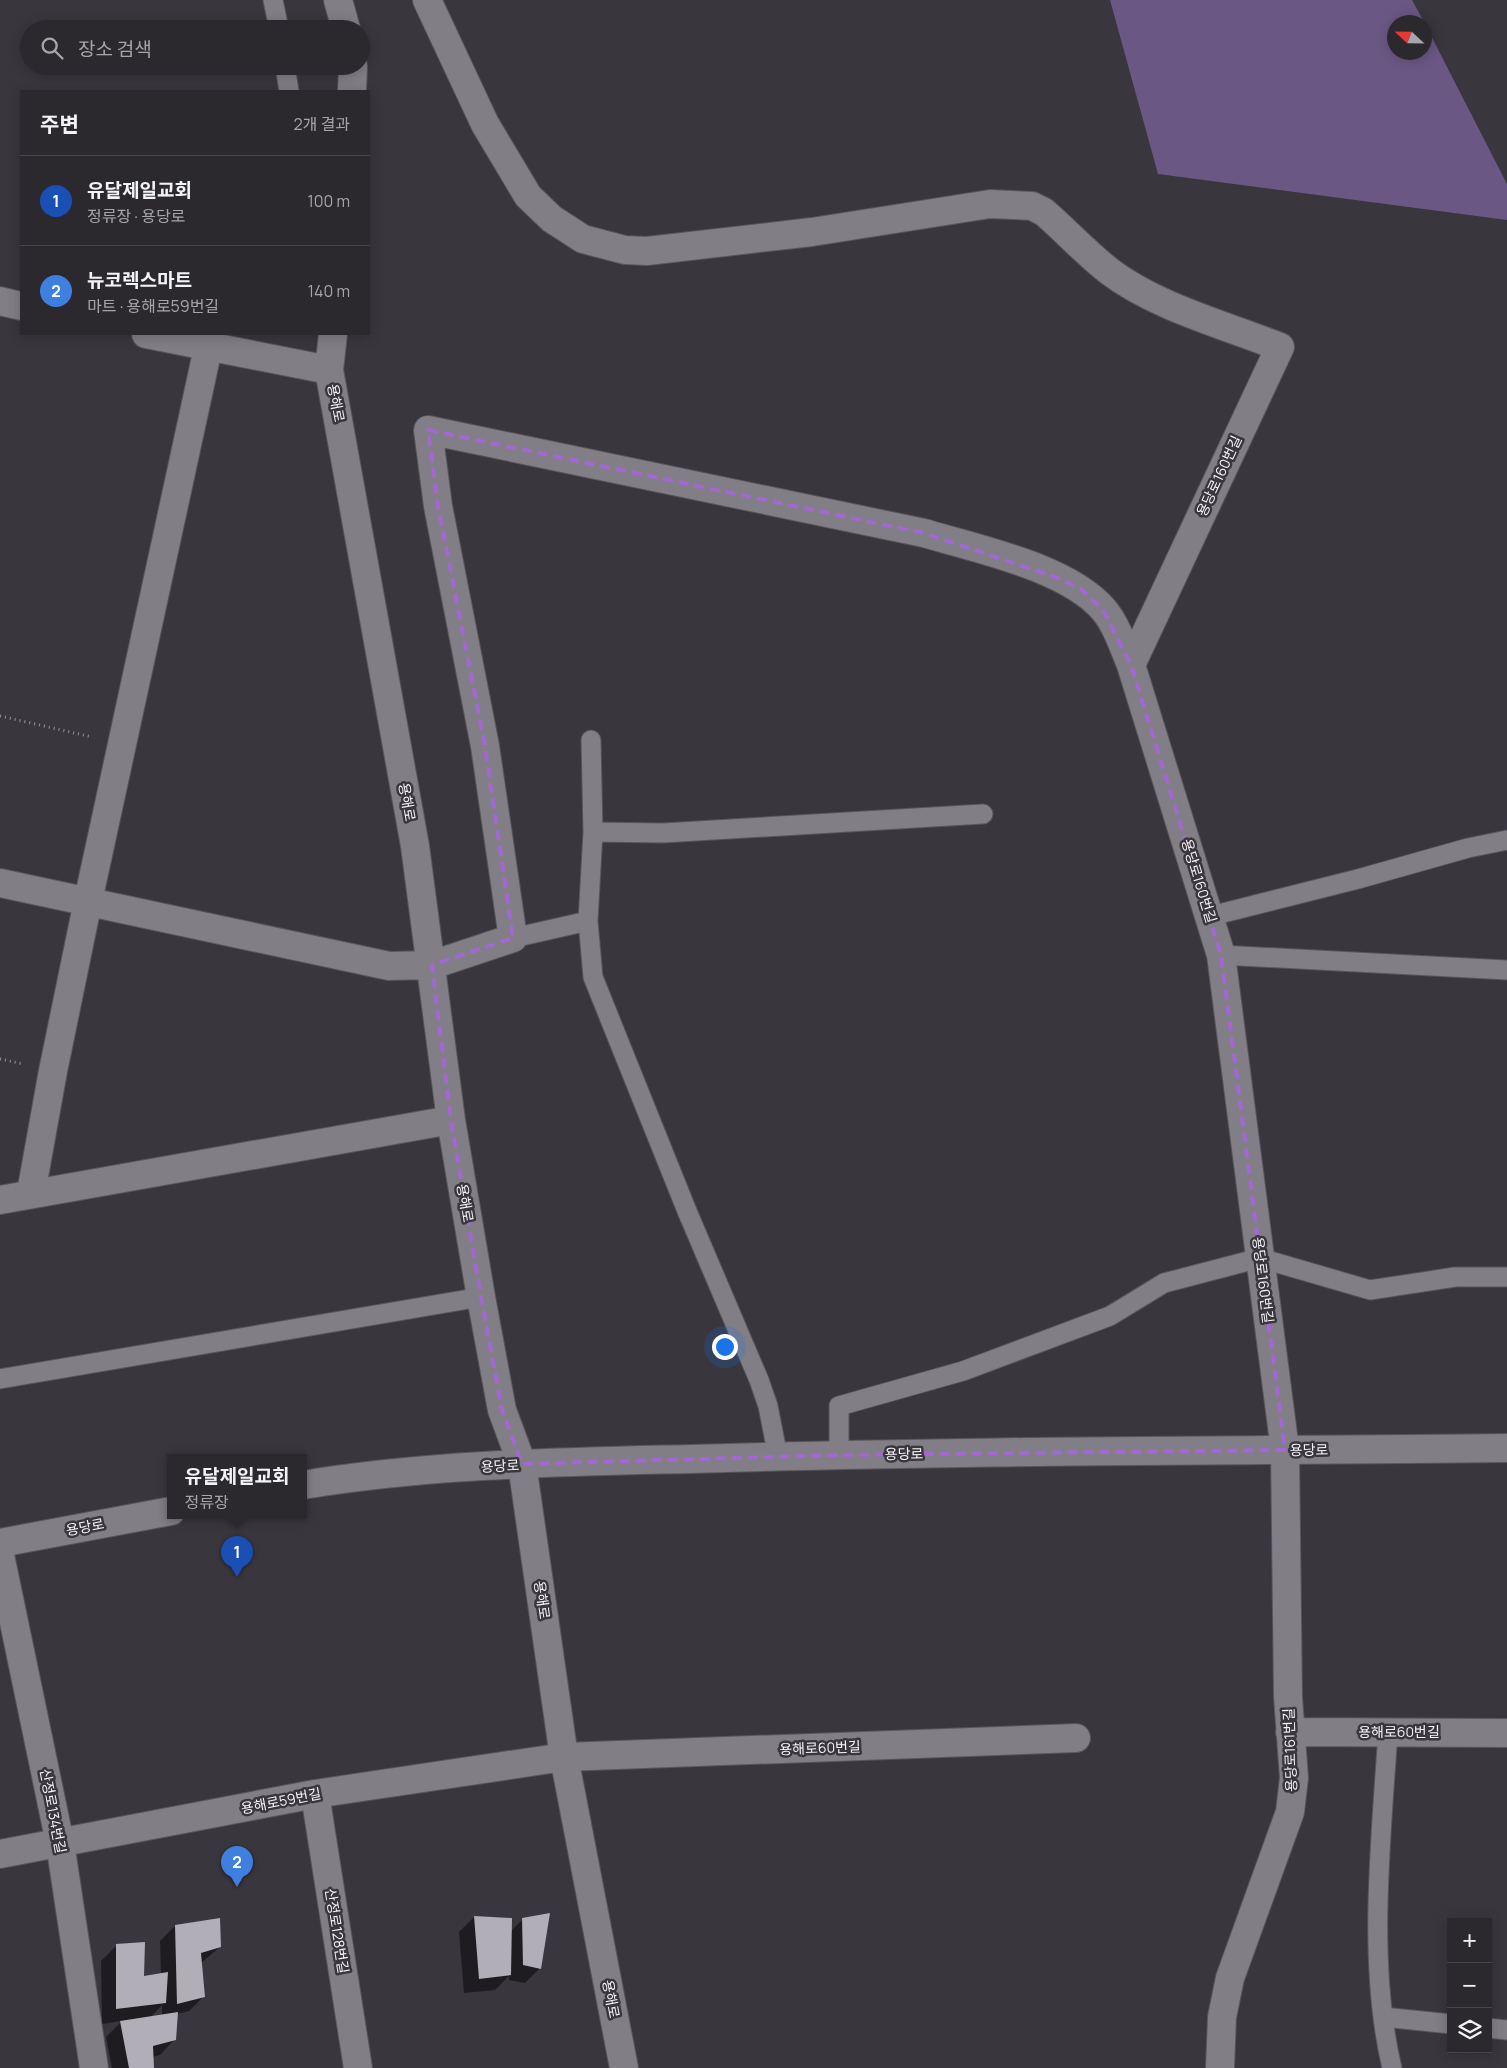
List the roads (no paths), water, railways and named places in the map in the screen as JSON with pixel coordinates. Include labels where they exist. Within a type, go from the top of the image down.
[{"type":"street","points":[[338,0],[344,20]]},
{"type":"street","name":"용당로160번길","points":[[427,0],[485,124],[528,196],[552,219],[583,239],[625,250],[647,251],[812,232],[990,204],[1032,206],[1044,212],[1109,271],[1136,287],[1162,301],[1280,347],[1131,665],[1211,916],[1221,955],[1285,1450]]},
{"type":"street","points":[[352,90],[353,75]]},
{"type":"street","points":[[0,302],[20,306]]},
{"type":"street","points":[[150,335],[208,348],[329,370]]},
{"type":"street","name":"용해로","points":[[333,335],[329,370],[413,836],[432,965],[451,1120],[502,1410],[522,1464],[564,1757],[624,2068]]},
{"type":"street","points":[[31,1193],[53,1071],[88,901],[124,745],[208,348]]},
{"type":"street","points":[[0,883],[389,966],[432,965],[513,938],[485,746],[438,506],[428,430],[904,529],[1003,556],[1081,589],[1103,610],[1114,625],[1131,665]]},
{"type":"street","points":[[0,1200],[451,1120]]},
{"type":"street","name":"용당로","points":[[307,1485],[419,1470],[522,1464],[778,1456],[1507,1448]]},
{"type":"street","name":"용당로161번길","points":[[1220,2068],[1222,2017],[1230,1978],[1290,1812],[1294,1778],[1290,1732],[1285,1450]]},
{"type":"street","name":"용당로","points":[[0,1543],[167,1512]]},
{"type":"street","name":"산정로134번길","points":[[0,1555],[60,1843],[94,2068]]},
{"type":"street","name":"용해로60번길","points":[[1290,1732],[1507,1733]]},
{"type":"street","name":"용해로60번길","points":[[564,1757],[1076,1738]]},
{"type":"street","name":"용해로59번길","points":[[0,1854],[315,1794],[564,1757]]},
{"type":"street","name":"산정로128번길","points":[[315,1794],[358,2068]]},
{"type":"lane","points":[[272,0],[277,20]]},
{"type":"lane","points":[[286,75],[289,90]]},
{"type":"lane","points":[[320,335],[329,370]]},
{"type":"lane","points":[[591,740],[593,832],[588,921],[593,976],[687,1211],[759,1380],[768,1406],[778,1456]]},
{"type":"lane","points":[[593,832],[663,833],[984,814]]},
{"type":"lane","points":[[1211,916],[1358,879],[1468,848],[1507,840]]},
{"type":"lane","points":[[513,938],[588,921]]},
{"type":"lane","points":[[1221,955],[1507,970]]},
{"type":"lane","points":[[839,1455],[838,1406],[963,1372],[1110,1316],[1164,1284],[1260,1258],[1370,1290],[1456,1277],[1507,1277]]},
{"type":"lane","points":[[0,1380],[482,1297]]},
{"type":"lane","points":[[1388,1732],[1379,1869],[1380,1983],[1385,2037],[1392,2068]]},
{"type":"lane","points":[[1383,2017],[1447,2024]]},
{"type":"lane","points":[[1492,2028],[1507,2030]]},
{"type":"place","name":"유달제일교회","points":[[237,1577]]},
{"type":"place","name":"뉴코렉스마트","points":[[237,1887]]}]
